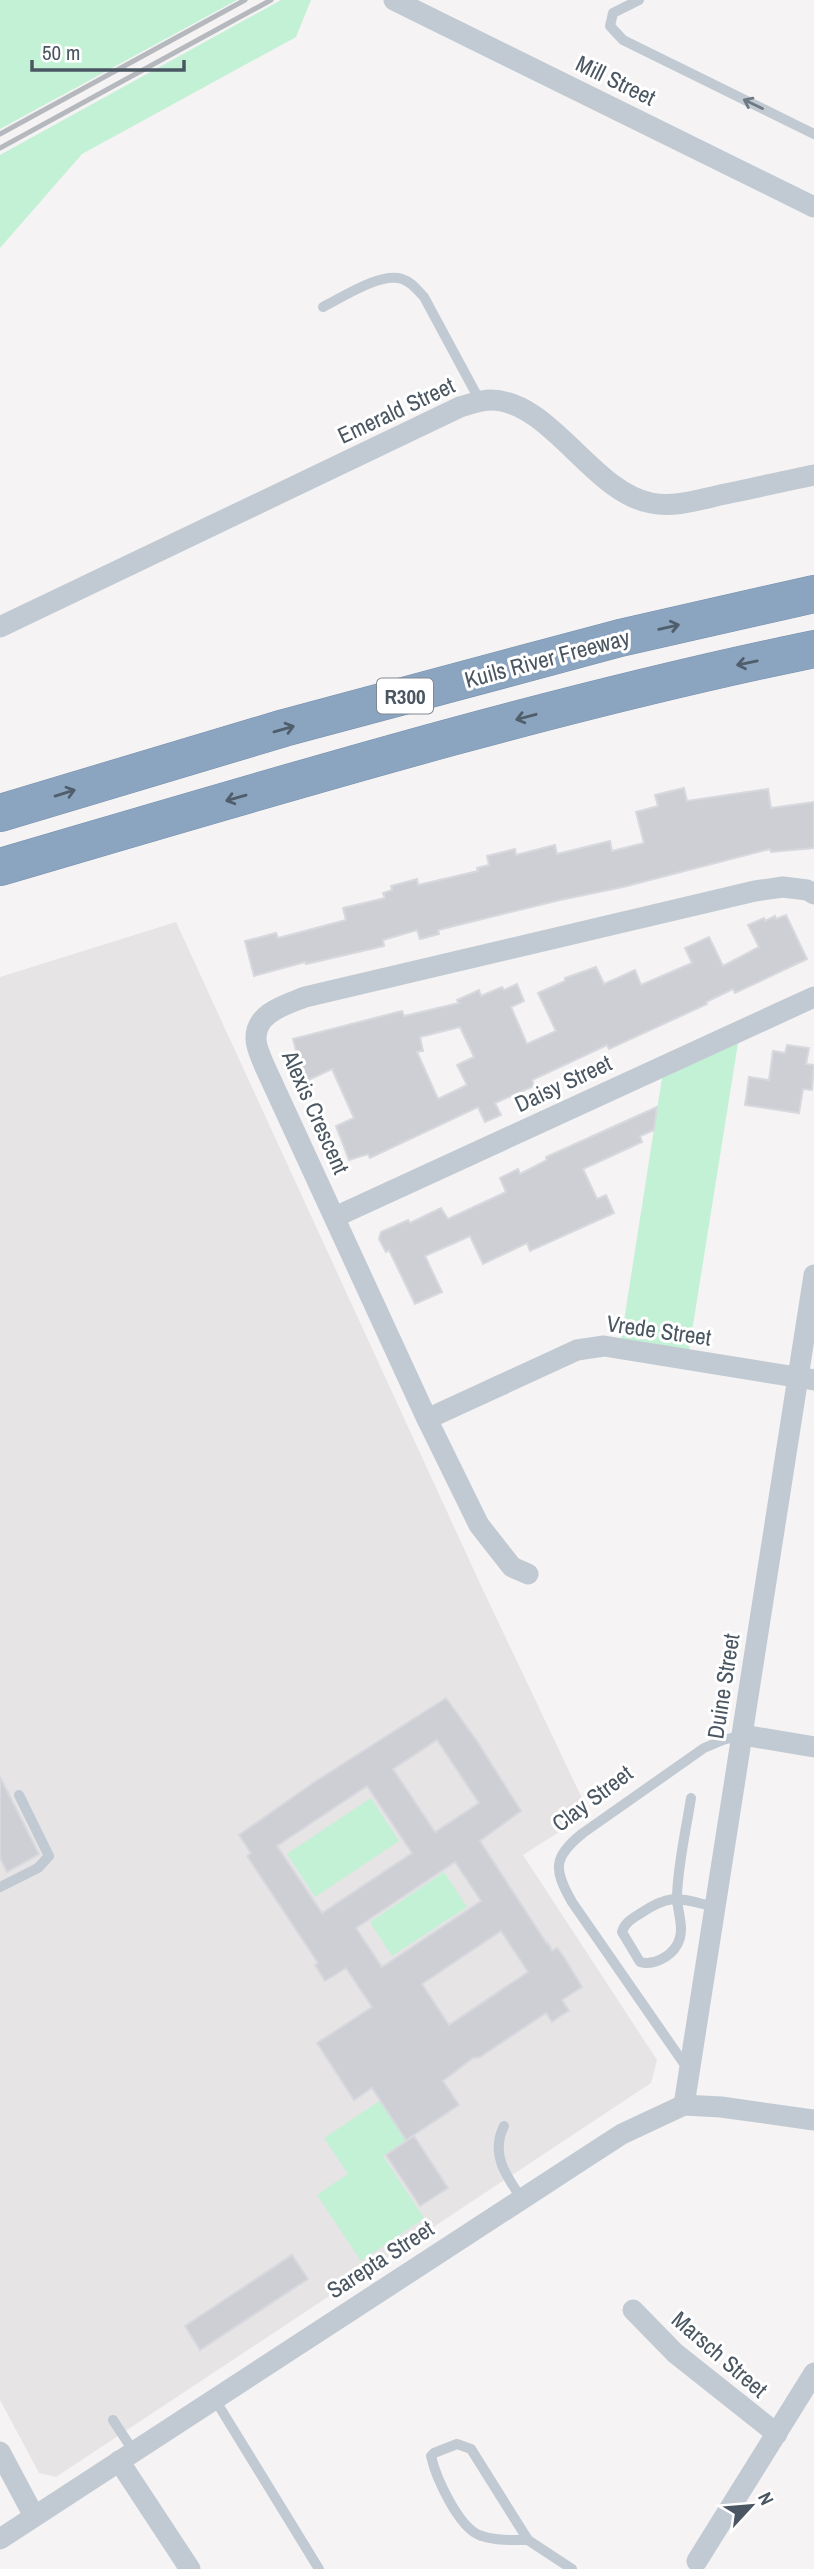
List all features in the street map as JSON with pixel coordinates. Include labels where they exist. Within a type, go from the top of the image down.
[{"type":"highway","name":"Kuils River Freeway","points":[[0,813],[284,729],[620,638],[814,594]]},
{"type":"highway","name":"R300","points":[[0,867],[411,747],[625,691],[814,649]]},
{"type":"street","name":"Mill Street","points":[[394,0],[814,207]]},
{"type":"street","name":"Emerald Street","points":[[0,627],[448,413],[480,401],[494,400],[523,410],[547,427],[619,490],[650,503],[679,504],[814,475]]},
{"type":"street","name":"Alexis Crescent","points":[[528,1574],[512,1567],[478,1525],[265,1067],[256,1040],[261,1021],[276,1009],[318,994],[742,893],[783,887],[807,890],[814,894]]},
{"type":"street","name":"Daisy Street","points":[[335,1217],[814,997]]},
{"type":"street","name":"Duine Street","points":[[684,2105],[743,1735],[806,1379],[814,1275]]},
{"type":"street","name":"Vrede Street","points":[[427,1419],[591,1346],[806,1379]]},
{"type":"street","name":"Clay Street","points":[[743,1735],[814,1747]]},
{"type":"street","name":"Sarepta Street","points":[[0,2539],[622,2134],[684,2105],[720,2107],[814,2120]]},
{"type":"street","name":"Marsch Street","points":[[632,2310],[675,2353],[777,2434]]},
{"type":"street","points":[[694,2565],[814,2374]]},
{"type":"street","points":[[0,2452],[34,2516]]},
{"type":"street","points":[[127,2456],[190,2569]]},
{"type":"lane","points":[[639,0],[613,13],[610,26],[623,40],[814,134]]},
{"type":"lane","points":[[324,307],[373,282],[400,278],[411,284],[424,297],[480,401]]},
{"type":"lane","name":"Clay Street","points":[[689,2071],[572,1902],[560,1877],[559,1858],[583,1833],[705,1748],[743,1735]]},
{"type":"lane","points":[[0,1887],[38,1868],[49,1856],[48,1849],[19,1795]]},
{"type":"lane","points":[[691,1798],[677,1898],[681,1934],[677,1946],[649,1965],[640,1962],[624,1938],[623,1927],[658,1901],[677,1898],[715,1907]]},
{"type":"lane","points":[[504,2126],[498,2144],[498,2156],[522,2199]]},
{"type":"lane","points":[[214,2398],[319,2569]]},
{"type":"lane","points":[[113,2420],[127,2456]]},
{"type":"lane","points":[[528,2540],[477,2535],[449,2500],[431,2456],[457,2444],[471,2449],[528,2540],[572,2569]]},
{"type":"shaded area","points":[[176,922],[483,1590],[589,1813],[523,1855],[657,2060],[651,2083],[56,2477],[39,2473],[0,2400],[0,977]]},
{"type":"green space","points":[[0,0],[237,0],[0,129]]},
{"type":"green space","points":[[281,0],[311,0],[296,37],[82,154],[0,248],[0,155]]},
{"type":"green space","points":[[738,1043],[689,1350],[621,1340],[662,1078]]},
{"type":"green space","points":[[371,1798],[399,1841],[315,1897],[287,1854]]},
{"type":"green space","points":[[444,1872],[467,1907],[392,1956],[370,1922]]},
{"type":"green space","points":[[381,2100],[406,2140],[383,2156],[424,2218],[361,2261],[317,2195],[348,2174],[324,2138]]},
{"type":"building","points":[[684,788],[687,801],[768,789],[771,808],[814,802],[814,848],[771,852],[770,849],[438,930],[439,934],[420,939],[417,930],[383,940],[384,946],[306,964],[305,962],[254,976],[245,941],[276,933],[278,938],[346,920],[343,908],[385,898],[383,893],[392,890],[391,886],[417,879],[418,885],[478,871],[477,868],[489,865],[487,856],[515,849],[516,855],[555,845],[557,854],[610,841],[612,851],[644,843],[636,812],[658,806],[655,795]]},
{"type":"building","points":[[786,915],[807,959],[735,993],[733,989],[706,1002],[707,1004],[609,1049],[607,1045],[532,1080],[534,1086],[495,1103],[501,1115],[485,1122],[478,1107],[370,1158],[368,1154],[349,1160],[336,1126],[354,1118],[332,1069],[304,1082],[293,1039],[402,1011],[404,1016],[459,1003],[457,1000],[479,990],[481,996],[517,984],[524,1001],[511,1007],[527,1044],[556,1031],[538,993],[565,981],[565,978],[596,967],[604,984],[635,970],[641,985],[692,963],[685,948],[709,937],[723,966],[759,947],[748,925],[764,918],[765,921],[775,916],[776,919]],"holes":[[[460,1027],[474,1057],[457,1065],[467,1085],[438,1099],[417,1052],[423,1051],[420,1037]]]},
{"type":"building","points":[[787,1045],[809,1048],[806,1064],[814,1065],[812,1090],[803,1089],[799,1113],[745,1105],[749,1077],[769,1080],[773,1051],[785,1053]]},
{"type":"building","points":[[657,1107],[654,1130],[640,1136],[642,1142],[583,1169],[597,1199],[606,1195],[614,1213],[530,1251],[527,1243],[483,1264],[470,1236],[425,1256],[442,1292],[415,1304],[389,1250],[386,1252],[379,1239],[381,1232],[408,1220],[410,1223],[441,1208],[448,1219],[506,1192],[500,1178],[518,1169],[520,1174],[547,1160],[546,1157]]},
{"type":"building","points":[[446,1698],[521,1811],[480,1841],[547,1944],[552,1951],[557,1948],[582,1987],[562,2000],[569,2011],[552,2022],[546,2013],[480,2057],[473,2058],[443,2081],[459,2105],[406,2140],[372,2088],[354,2100],[317,2043],[372,2007],[346,1968],[325,1981],[315,1965],[318,1963],[247,1856],[251,1853],[239,1835],[313,1783]],"holes":[[[437,1740],[479,1803],[435,1832],[393,1769]],[[367,1786],[412,1853],[322,1913],[277,1846]],[[455,1862],[481,1901],[382,1967],[356,1928]],[[501,1931],[528,1972],[449,2025],[422,1984]]]},
{"type":"building","points":[[0,1777],[39,1854],[7,1872],[0,1858]]},
{"type":"building","points":[[414,2136],[448,2188],[420,2206],[386,2155]]},
{"type":"building","points":[[292,2255],[308,2279],[200,2350],[185,2326]]},
{"type":"railway","points":[[0,134],[245,0]]},
{"type":"railway","points":[[0,148],[271,0]]}]
